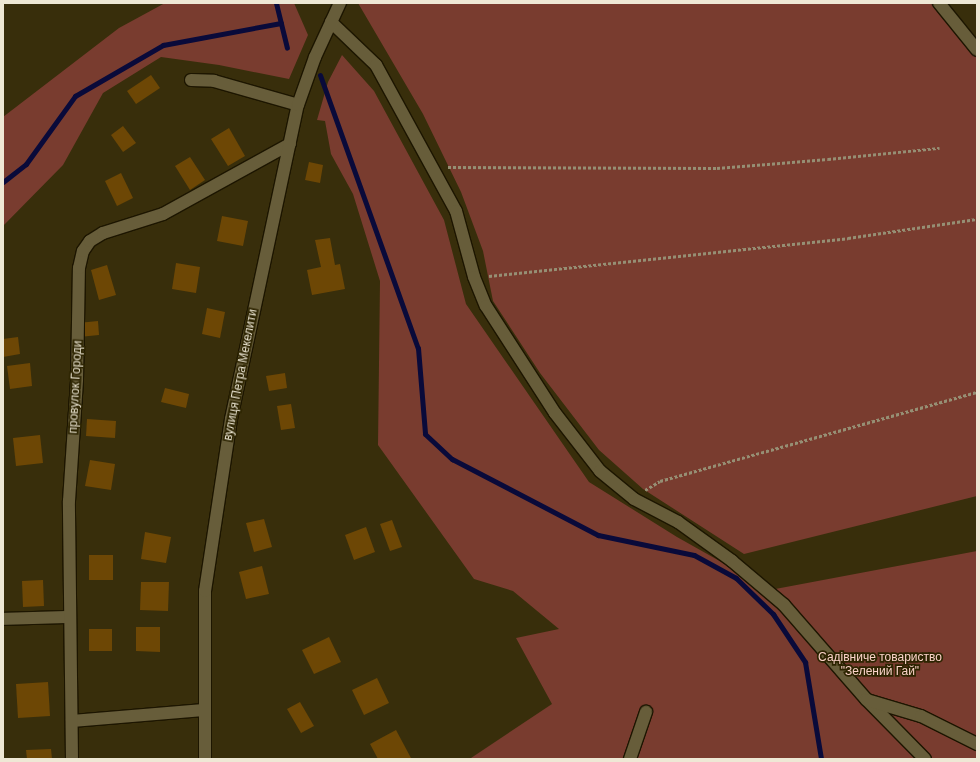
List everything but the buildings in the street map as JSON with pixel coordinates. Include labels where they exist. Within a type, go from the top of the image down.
[{"type":"street","name":"вулиця Петра Мекелити","points":[[205,759],[205,591],[228,435],[298,105],[315,57],[340,3]]},
{"type":"street","points":[[939,3],[977,50]]},
{"type":"street","points":[[331,22],[376,65],[456,211],[474,277],[486,306],[554,413],[600,472],[634,498],[678,522],[732,561],[784,605],[866,699],[925,759]]},
{"type":"street","points":[[191,80],[214,81],[298,105]]},
{"type":"street","name":"провулок Городи","points":[[72,759],[70,501],[77,379],[79,268],[83,251],[90,241],[103,233],[164,214],[290,144]]},
{"type":"street","points":[[3,619],[70,616]]},
{"type":"street","points":[[866,699],[921,716],[977,744]]},
{"type":"street","points":[[72,721],[204,710]]},
{"type":"street","points":[[630,759],[646,712]]},
{"type":"path","points":[[432,168],[717,168],[939,148]]},
{"type":"path","points":[[474,277],[848,238],[977,219]]},
{"type":"path","points":[[634,498],[650,485],[660,481],[977,392]]},
{"type":"green space","points":[[165,3],[294,3],[308,35],[289,79],[219,65],[161,57],[103,93],[63,165],[3,226],[3,117],[119,28]]},
{"type":"green space","points":[[358,3],[935,3],[977,54],[977,496],[744,554],[643,489],[599,450],[540,373],[493,301],[483,251],[461,192],[423,114]]},
{"type":"green space","name":"Садівниче товариство \"Зелений Гай\"","points":[[342,55],[374,91],[444,220],[466,304],[589,482],[677,537],[725,564],[760,592],[977,551],[977,759],[471,759],[552,704],[516,638],[559,629],[513,591],[474,579],[378,445],[380,281],[353,194],[331,154],[325,121],[317,120],[328,82]]},
{"type":"waterway","points":[[276,3],[287,48]]},
{"type":"waterway","points":[[3,182],[26,164],[75,96],[163,45],[281,23]]},
{"type":"waterway","points":[[320,75],[418,348],[425,434],[452,459],[598,535],[694,555],[736,578],[773,614],[805,662],[821,759]]}]
